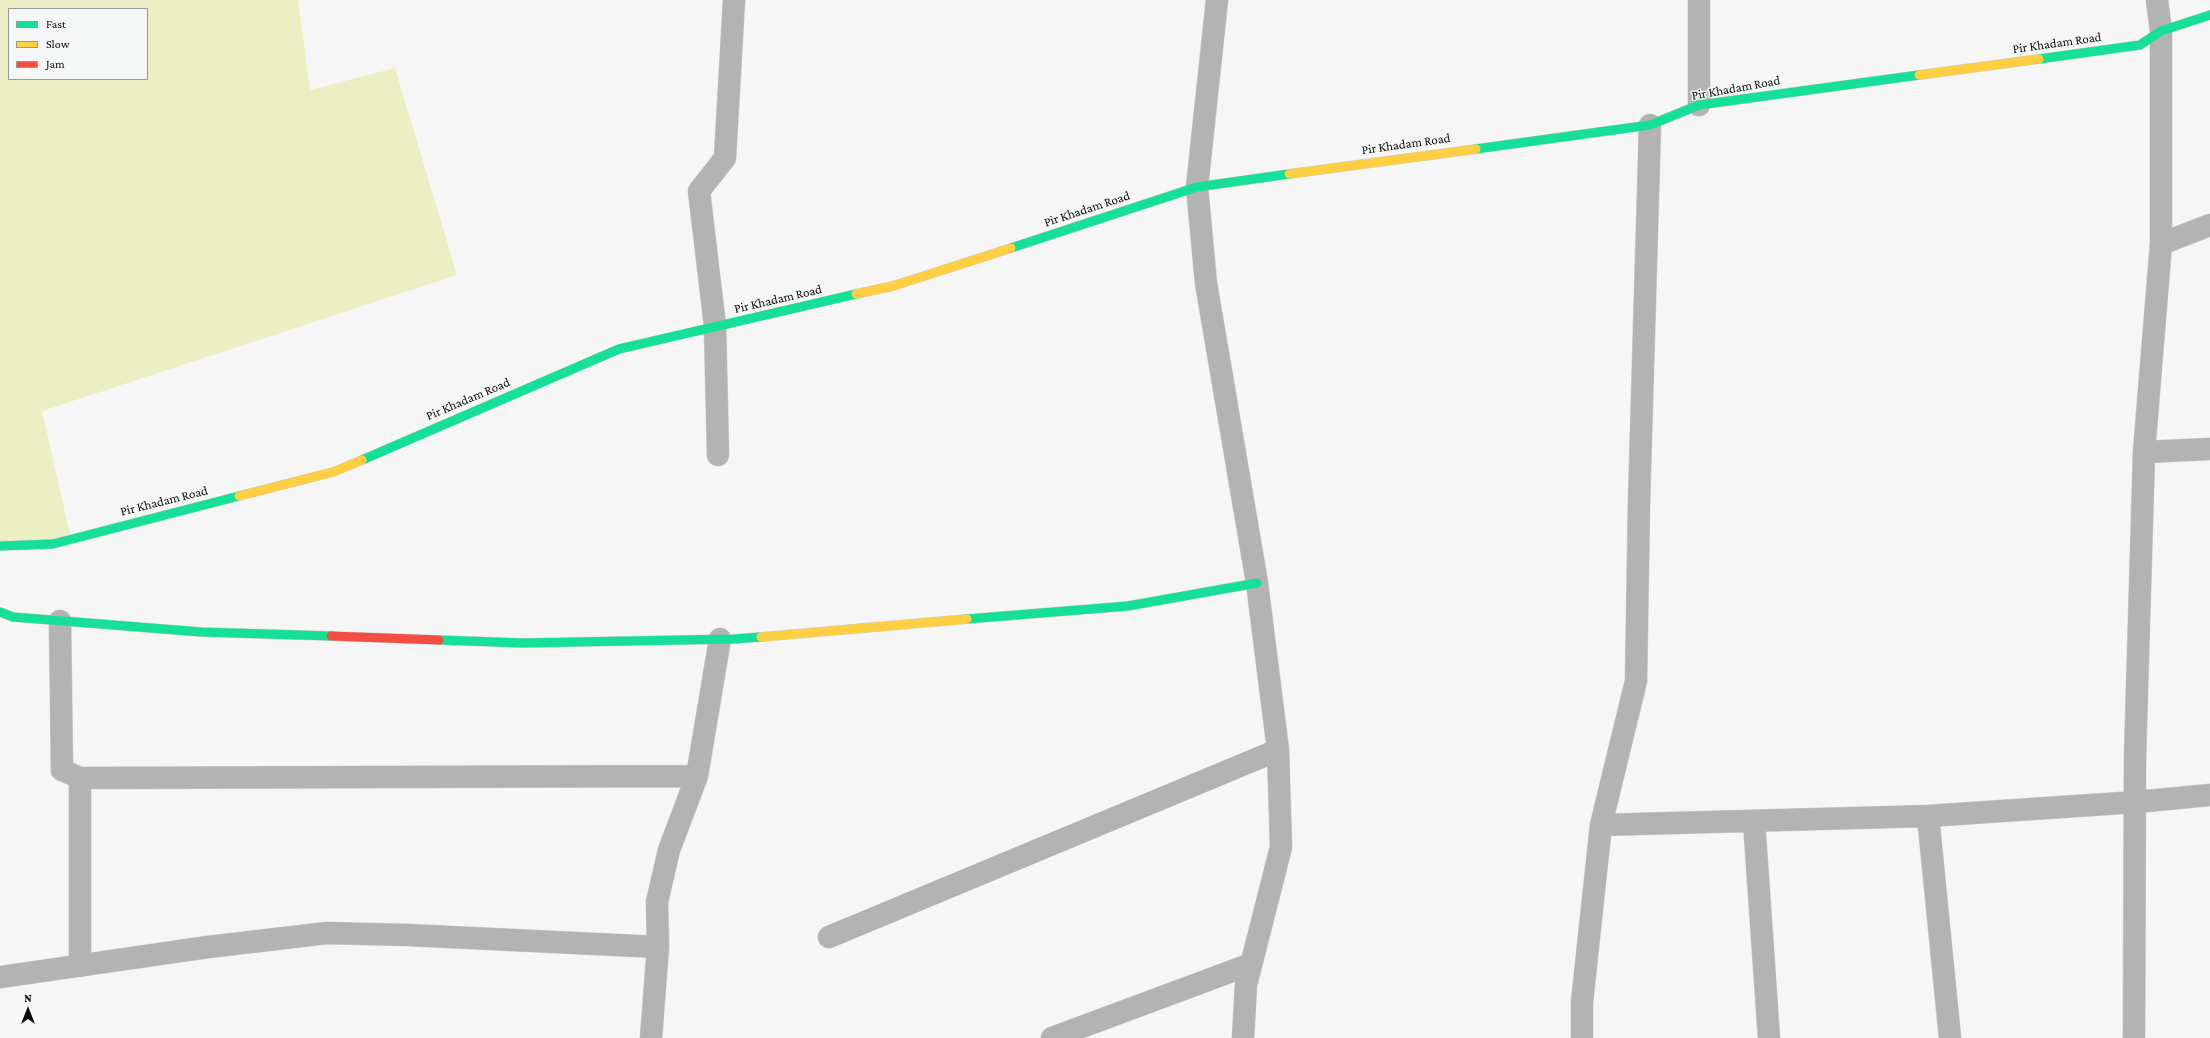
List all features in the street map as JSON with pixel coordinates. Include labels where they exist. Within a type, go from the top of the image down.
[{"type":"street","points":[[718,455],[715,326],[699,191],[725,158],[734,0]]},
{"type":"street","points":[[1217,0],[1197,187],[1206,283],[1257,583],[1278,750],[1281,847],[1246,985],[1243,1038]]},
{"type":"street","points":[[1699,0],[1699,105]]},
{"type":"street","points":[[2134,1038],[2135,757],[2144,452],[2161,244],[2161,31],[2157,0]]},
{"type":"street","name":"Pir Khadam Road","points":[[0,546],[53,544],[333,472],[619,348],[892,286],[1197,187],[1650,125],[1699,105],[2140,45],[2161,31],[2210,15]]},
{"type":"street","points":[[1582,1038],[1582,1002],[1601,825],[1636,681],[1639,503],[1650,125]]},
{"type":"street","points":[[2161,244],[2210,224]]},
{"type":"street","points":[[2144,452],[2210,448]]},
{"type":"street","points":[[0,612],[13,617],[202,632],[523,643],[720,639],[1128,606],[1257,583]]},
{"type":"street","points":[[60,621],[62,770],[80,778],[697,776]]},
{"type":"street","points":[[651,1038],[658,947],[656,902],[669,850],[697,776],[720,639]]},
{"type":"street","points":[[829,937],[1278,750]]},
{"type":"street","points":[[80,778],[80,966]]},
{"type":"street","points":[[1601,825],[1928,816],[2136,802],[2210,795]]},
{"type":"street","points":[[1928,816],[1950,1038]]},
{"type":"street","points":[[1754,821],[1769,1038]]},
{"type":"street","points":[[0,977],[208,947],[327,933],[408,935],[658,947]]},
{"type":"street","points":[[1052,1038],[1251,964]]},
{"type":"green space","points":[[0,0],[298,0],[310,90],[395,68],[457,275],[42,411],[71,539],[0,543]]},
{"type":"traffic: fast","points":[[2039,59],[2140,45],[2161,31],[2210,15]]},
{"type":"traffic: fast","points":[[1476,149],[1650,125],[1699,105],[1919,75]]},
{"type":"traffic: fast","points":[[1011,248],[1197,187],[1289,174]]},
{"type":"traffic: fast","points":[[362,460],[619,349],[856,294]]},
{"type":"traffic: fast","points":[[0,546],[53,544],[239,496]]},
{"type":"traffic: fast","points":[[967,619],[1128,606],[1257,583]]},
{"type":"traffic: fast","points":[[0,612],[13,617],[201,632],[331,636]]},
{"type":"traffic: fast","points":[[439,640],[523,643],[734,639],[761,637]]},
{"type":"traffic: slow","points":[[1919,75],[2039,59]]},
{"type":"traffic: slow","points":[[1289,174],[1476,149]]},
{"type":"traffic: slow","points":[[856,294],[893,286],[1011,248]]},
{"type":"traffic: slow","points":[[239,496],[333,472],[362,460]]},
{"type":"traffic: slow","points":[[761,637],[967,619]]},
{"type":"traffic: jam","points":[[331,636],[439,640]]}]
